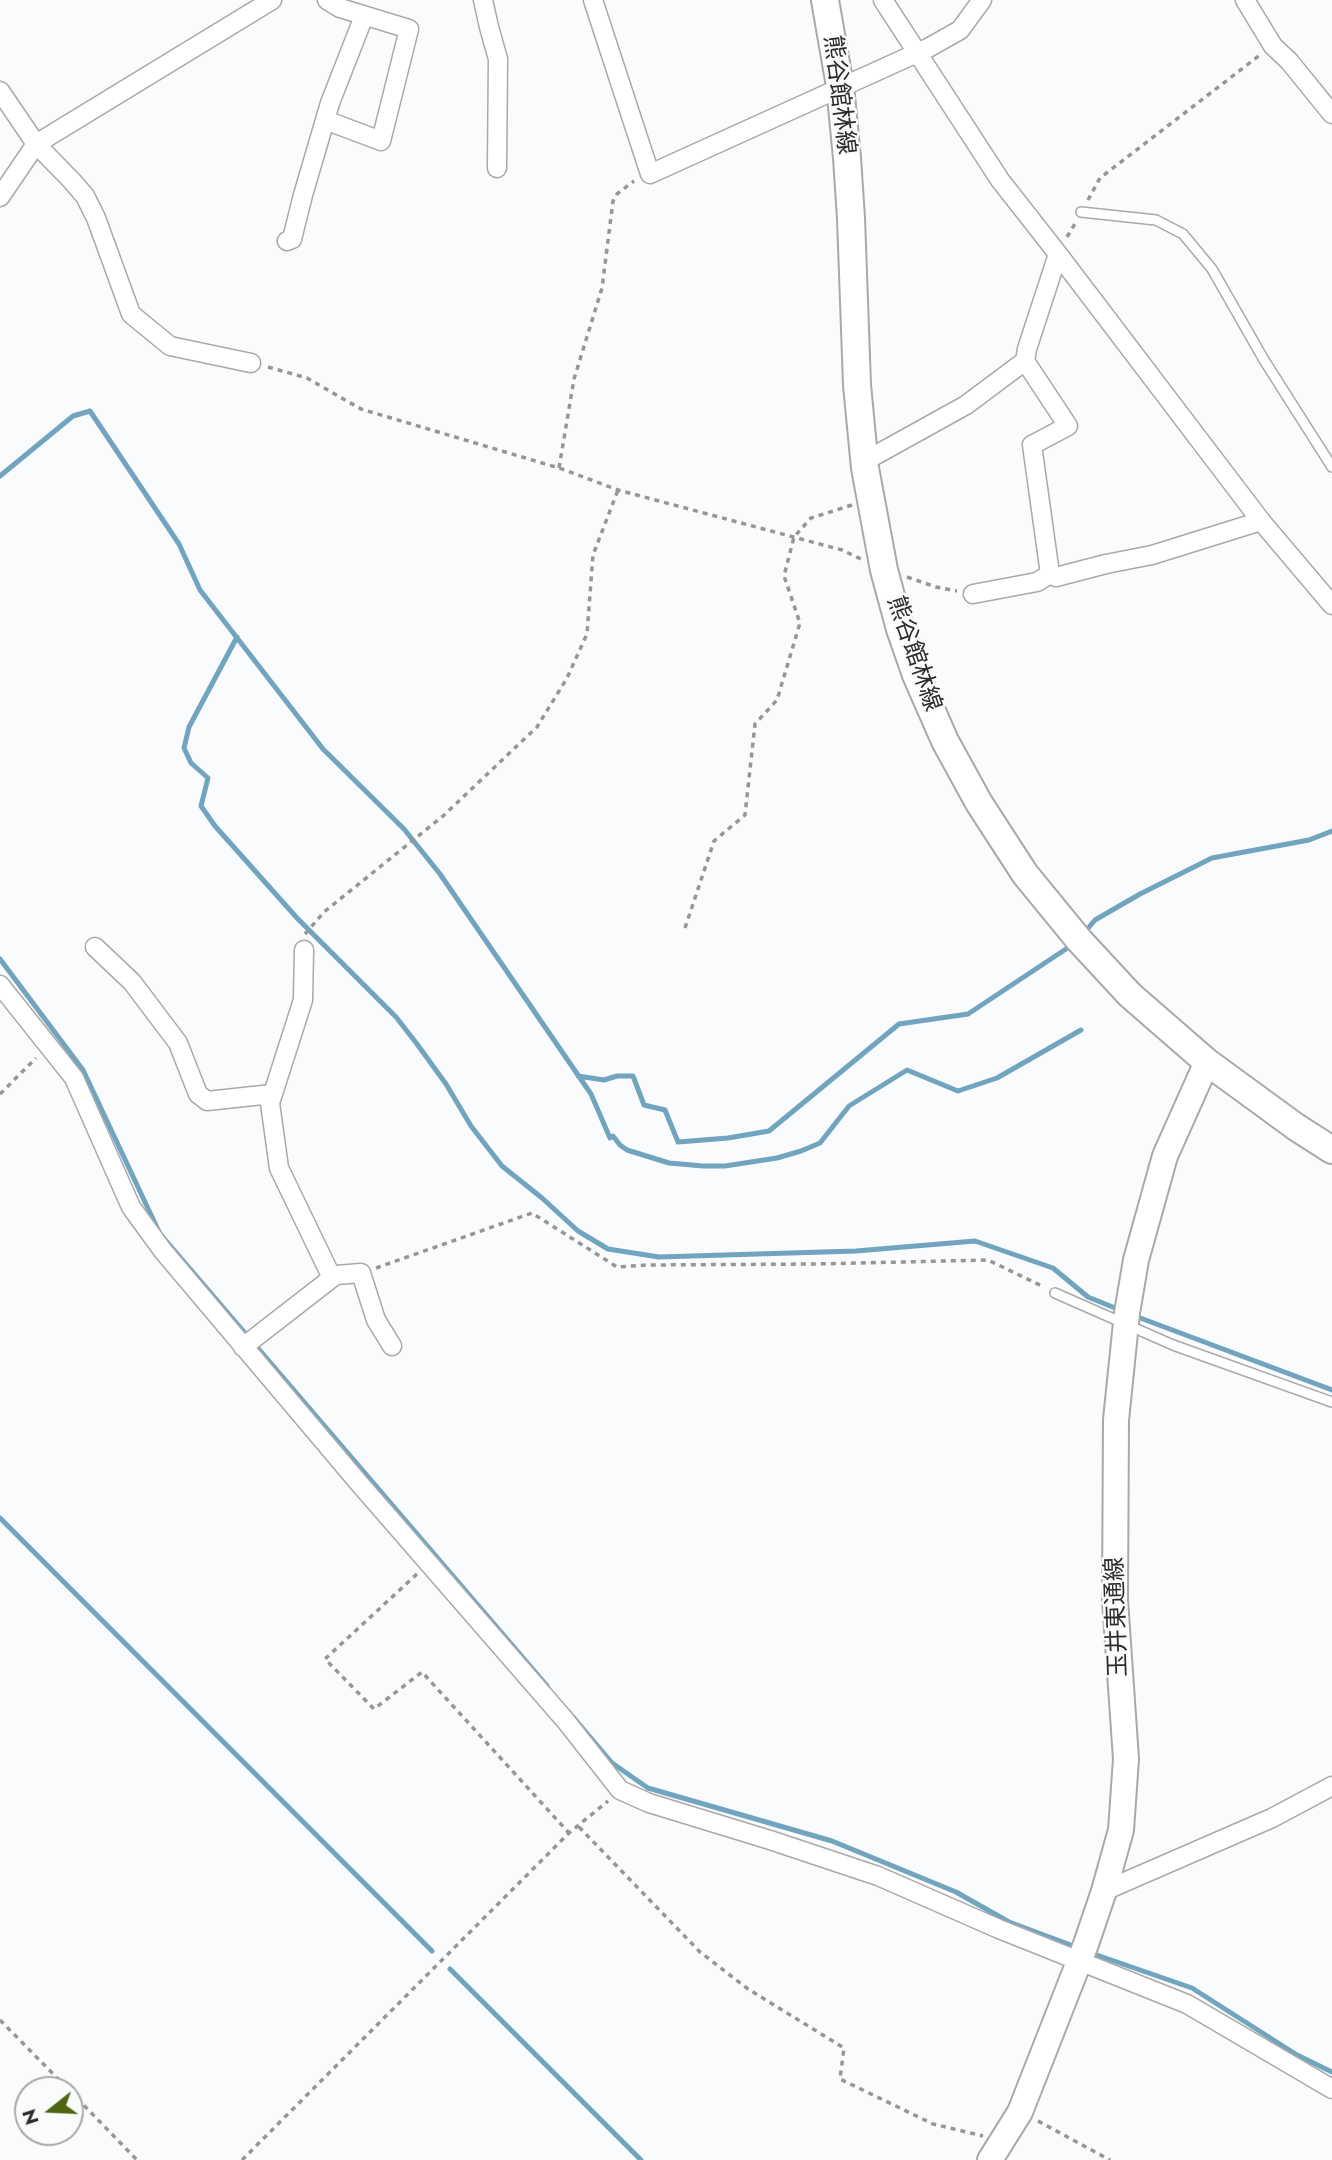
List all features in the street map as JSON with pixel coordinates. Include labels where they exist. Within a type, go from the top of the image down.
[{"type":"main road","name":"熊谷館林線","points":[[825,0],[840,86],[851,218],[857,385],[864,461],[884,570],[900,629],[916,675],[945,741],[979,803],[1025,874],[1079,940],[1130,995],[1208,1062],[1332,1150]]},
{"type":"street","points":[[0,197],[36,144],[272,0]]},
{"type":"street","points":[[325,120],[381,141],[409,29],[340,8],[327,0]]},
{"type":"street","points":[[483,0],[498,59],[497,168]]},
{"type":"street","points":[[593,0],[650,174],[918,53],[960,30],[982,0]]},
{"type":"street","points":[[883,0],[1000,180],[1261,521],[1332,605]]},
{"type":"street","points":[[1245,0],[1273,46],[1289,61],[1332,114]]},
{"type":"street","points":[[287,241],[292,239],[330,103],[364,16]]},
{"type":"street","points":[[0,91],[36,144],[85,196],[96,218],[131,314],[170,346],[251,363]]},
{"type":"street","points":[[1051,574],[1032,445],[1068,426],[1025,361],[1058,254]]},
{"type":"street","points":[[864,461],[967,405],[1025,361]]},
{"type":"street","points":[[1051,574],[1056,577],[1152,555],[1261,521]]},
{"type":"street","points":[[973,594],[1037,582],[1051,574]]},
{"type":"street","points":[[96,947],[132,982],[178,1043],[198,1094],[207,1101],[272,1094]]},
{"type":"street","points":[[304,950],[303,1000],[270,1103],[279,1168],[332,1278]]},
{"type":"street","points":[[0,985],[74,1078],[131,1207],[163,1251],[565,1720],[620,1790],[649,1803],[878,1876],[999,1929],[1082,1955],[1187,2004],[1332,2089]]},
{"type":"street","name":"玉井東通線","points":[[996,2151],[1020,2112],[1082,1955],[1121,1830],[1126,1759],[1115,1600],[1116,1420],[1126,1324],[1136,1260],[1165,1156],[1208,1062]]},
{"type":"street","points":[[244,1346],[336,1275],[361,1273],[376,1320],[392,1346]]},
{"type":"street","points":[[1104,1891],[1272,1818],[1332,1786]]},
{"type":"lane","points":[[1081,212],[1156,220],[1183,234],[1212,269],[1264,360],[1332,467]]},
{"type":"lane","points":[[1055,1293],[1173,1345],[1332,1402]]},
{"type":"path","points":[[1058,254],[1100,178],[1273,46]]},
{"type":"path","points":[[559,468],[574,379],[601,288],[613,201],[626,185],[650,174]]},
{"type":"path","points":[[251,363],[307,378],[361,409],[559,468],[618,490],[842,550],[884,570],[936,587],[973,594]]},
{"type":"path","points":[[304,950],[303,935],[324,912],[443,816],[537,727],[567,678],[587,634],[593,555],[618,490]]},
{"type":"path","points":[[685,928],[714,841],[745,815],[755,724],[777,700],[800,623],[785,576],[794,537],[811,518],[871,499]]},
{"type":"path","points":[[0,1094],[48,1046]]},
{"type":"path","points":[[361,1273],[532,1213],[617,1267],[988,1260],[1055,1293]]},
{"type":"path","points":[[429,1563],[326,1659],[374,1709],[422,1672],[569,1833]]},
{"type":"path","points":[[242,2160],[569,1833],[620,1790]]},
{"type":"path","points":[[579,1827],[701,1952],[748,1989],[844,2048],[840,2079],[933,2124],[976,2133],[996,2151]]},
{"type":"path","points":[[0,2020],[56,2076]]},
{"type":"path","points":[[84,2105],[137,2160]]},
{"type":"path","points":[[1020,2112],[1110,2160]]},
{"type":"waterway","points":[[0,476],[73,416],[90,411],[179,544],[200,590],[323,749],[404,829],[440,874],[591,1094],[610,1138],[613,1136],[627,1150],[669,1163],[703,1166],[725,1166],[777,1158],[820,1143],[849,1106],[907,1070],[958,1091],[997,1078],[1081,1030]]},
{"type":"waterway","points":[[237,637],[189,727],[184,748],[191,763],[208,778],[201,806],[215,826],[297,918],[396,1017],[502,1166],[578,1231],[608,1249],[659,1257],[856,1251],[975,1241],[1053,1268],[1088,1297],[1120,1310]]},
{"type":"waterway","points":[[1084,933],[1095,920],[1212,858],[1309,840],[1332,831]]},
{"type":"waterway","points":[[578,1076],[604,1080],[617,1076],[633,1076],[644,1105],[665,1110],[678,1142],[769,1131],[899,1024],[968,1014],[1072,945]]},
{"type":"waterway","points":[[0,959],[83,1070],[160,1234],[547,1686]]},
{"type":"waterway","points":[[1135,1316],[1332,1390]]},
{"type":"waterway","points":[[0,1518],[432,1951]]},
{"type":"waterway","points":[[574,1718],[612,1763],[648,1788],[832,1841],[956,1892],[1009,1922],[1076,1947]]},
{"type":"waterway","points":[[1088,1952],[1192,1988],[1297,2055],[1332,2072]]},
{"type":"waterway","points":[[450,1969],[641,2160]]}]
